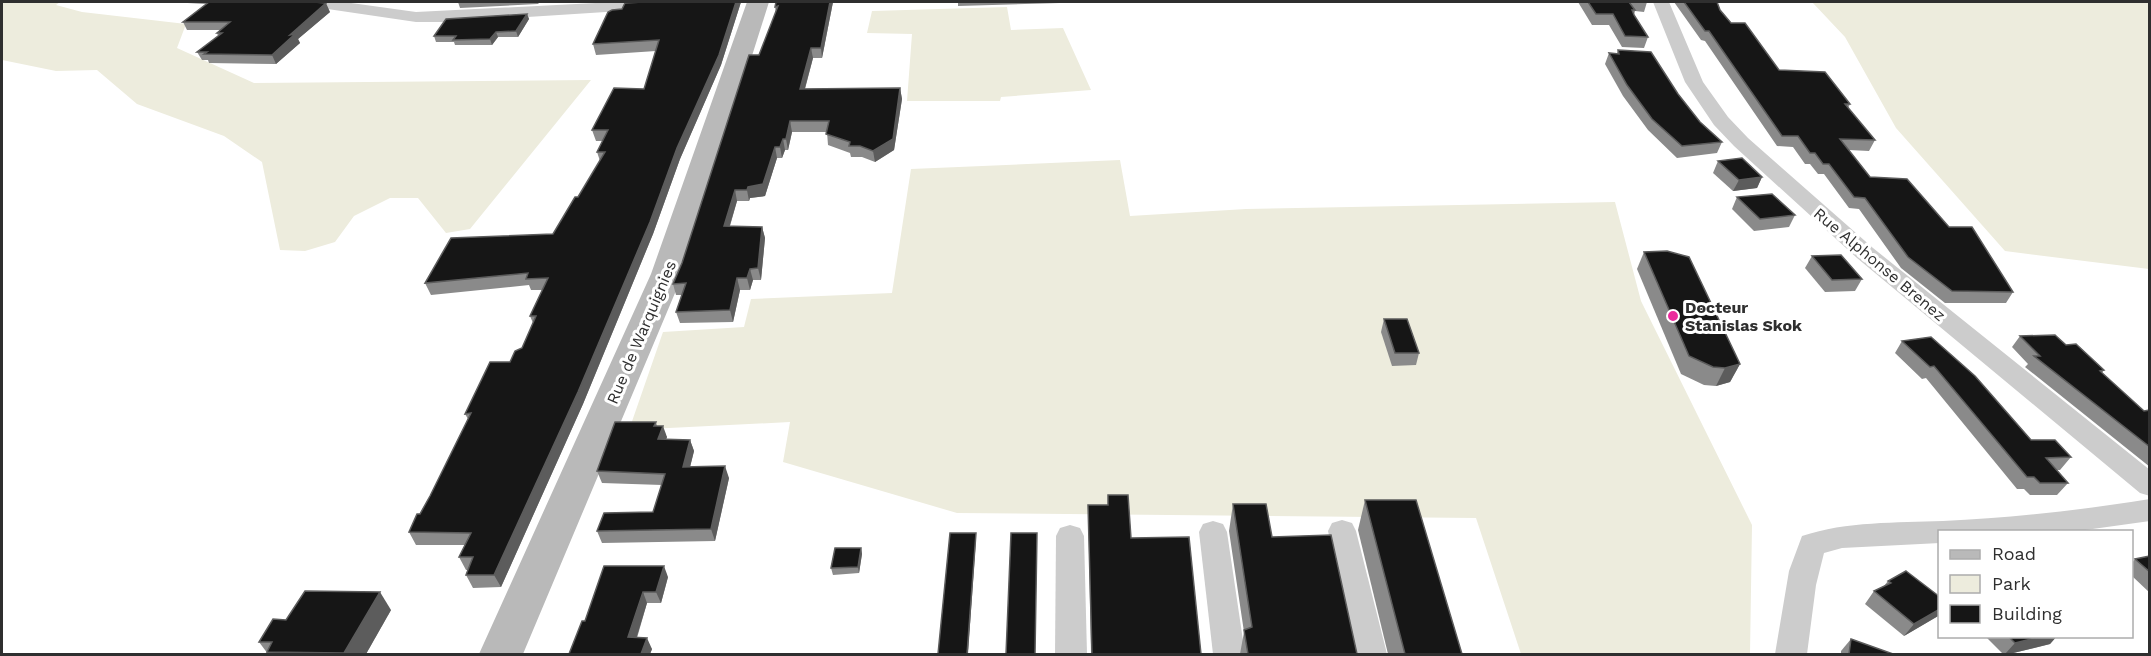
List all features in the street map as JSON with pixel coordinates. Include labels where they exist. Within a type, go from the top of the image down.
[{"type":"street","points":[[314,2],[416,17],[684,2]]},
{"type":"street","name":"Rue de Warquignies","points":[[501,654],[667,274],[758,2]]},
{"type":"street","name":"Rue Alphonse Brenez","points":[[1661,2],[1699,91],[1721,121],[1741,142],[1865,253],[2150,486]]},
{"type":"street","points":[[1956,530],[2107,517],[2150,510]]},
{"type":"street","points":[[1342,531],[1371,654]]},
{"type":"street","points":[[1213,532],[1229,654]]},
{"type":"street","points":[[1791,654],[1803,566],[1812,544],[1842,537],[1938,532]]},
{"type":"street","points":[[1070,536],[1071,654]]},
{"type":"green space","points":[[2,2],[60,2],[56,5],[82,12],[186,24],[177,48],[254,83],[591,80],[470,229],[446,233],[418,198],[390,198],[354,216],[335,242],[305,251],[280,250],[262,162],[224,136],[137,104],[97,70],[56,71],[2,60]]},
{"type":"green space","points":[[1812,2],[2149,2],[2149,269],[2005,251],[1896,128],[1845,37]]},
{"type":"green space","points":[[1007,7],[1011,30],[1063,28],[1091,90],[1001,97],[1000,101],[907,101],[912,34],[867,33],[872,11]]},
{"type":"green space","points":[[1120,160],[1130,216],[1246,209],[1615,202],[1641,301],[1752,525],[1750,654],[1521,654],[1476,518],[957,513],[783,462],[790,422],[629,430],[663,332],[744,327],[751,299],[892,293],[911,169]]},
{"type":"building","points":[[209,2],[326,3],[290,35],[295,34],[272,55],[197,52],[222,33],[217,33],[230,22],[183,22]]},
{"type":"building","points":[[736,2],[719,55],[677,148],[650,222],[578,392],[494,575],[466,575],[473,557],[459,557],[471,533],[409,532],[417,514],[420,514],[430,496],[471,413],[465,414],[490,362],[510,362],[515,351],[522,348],[536,316],[530,316],[548,278],[526,279],[528,273],[425,283],[451,238],[553,234],[605,152],[597,152],[608,130],[592,130],[614,88],[644,89],[659,40],[593,44],[608,12],[622,9],[625,3]]},
{"type":"building","points":[[776,2],[830,2],[821,48],[811,48],[800,89],[900,88],[893,139],[873,151],[860,146],[849,146],[850,142],[826,134],[829,121],[790,121],[786,139],[783,139],[780,147],[775,147],[763,184],[748,187],[747,190],[735,190],[724,226],[762,227],[758,268],[750,269],[747,278],[737,278],[730,310],[676,312],[686,283],[673,284],[682,263],[749,55],[759,55],[778,6],[775,7]]},
{"type":"building","points":[[1588,2],[1629,2],[1635,10],[1632,10],[1634,15],[1648,37],[1625,36],[1613,14],[1596,14]]},
{"type":"building","points":[[1684,2],[1717,2],[1720,10],[1731,23],[1745,23],[1779,70],[1825,72],[1850,104],[1845,104],[1875,140],[1840,139],[1870,177],[1907,179],[1949,227],[1972,227],[2013,292],[1952,291],[1908,257],[1865,198],[1854,197],[1829,164],[1823,164],[1815,153],[1810,153],[1798,136],[1782,136],[1709,31],[1705,31]]},
{"type":"building","points":[[527,14],[516,31],[496,32],[490,39],[453,40],[456,36],[434,36],[446,19]]},
{"type":"building","points":[[1618,50],[1651,52],[1678,94],[1700,122],[1722,142],[1682,146],[1652,119],[1627,85],[1609,53],[1619,54]]},
{"type":"building","points":[[1742,158],[1762,177],[1739,180],[1718,161]]},
{"type":"building","points":[[1772,194],[1795,215],[1760,219],[1737,197]]},
{"type":"building","points":[[1667,251],[1689,257],[1740,364],[1725,368],[1713,367],[1689,356],[1644,252]]},
{"type":"building","points":[[1841,255],[1862,279],[1832,280],[1812,256]]},
{"type":"building","points":[[1384,319],[1407,319],[1419,353],[1395,353]]},
{"type":"building","points":[[2055,335],[2066,345],[2076,344],[2104,370],[2100,371],[2144,411],[2150,410],[2150,447],[2034,356],[2040,356],[2020,336]]},
{"type":"building","points":[[1931,337],[1975,376],[2031,440],[2055,440],[2071,457],[2046,458],[2068,483],[2040,483],[2034,477],[2027,477],[1934,366],[1930,367],[1902,341]]},
{"type":"building","points":[[615,422],[656,422],[654,426],[663,426],[658,439],[690,440],[683,467],[725,466],[711,529],[597,531],[604,513],[653,512],[665,474],[597,471]]},
{"type":"building","points":[[1108,495],[1128,495],[1131,538],[1189,537],[1201,654],[1092,654],[1088,505],[1108,505]]},
{"type":"building","points":[[1365,500],[1416,500],[1462,654],[1405,654]]},
{"type":"building","points":[[1233,504],[1266,504],[1272,537],[1331,535],[1357,654],[1248,654],[1244,630],[1252,627]]},
{"type":"building","points":[[950,533],[976,533],[967,654],[938,654]]},
{"type":"building","points":[[1011,533],[1037,533],[1035,654],[1006,654]]},
{"type":"building","points":[[835,548],[861,548],[858,567],[831,568]]},
{"type":"building","points":[[2150,556],[2150,572],[2135,559]]},
{"type":"building","points":[[604,566],[664,566],[656,592],[643,592],[628,637],[647,638],[641,654],[569,654],[582,621],[585,621]]},
{"type":"building","points":[[1906,571],[1938,595],[1938,610],[1914,624],[1874,591],[1891,583],[1888,581]]},
{"type":"building","points":[[305,591],[380,592],[344,653],[267,652],[272,642],[259,642],[273,619],[286,620]]},
{"type":"building","points":[[2010,638],[2035,638],[2015,643]]},
{"type":"building","points":[[1851,639],[1893,654],[1849,654]]},
{"type":"place","name":"Docteur Stanislas Skok","points":[[1673,316]]}]
